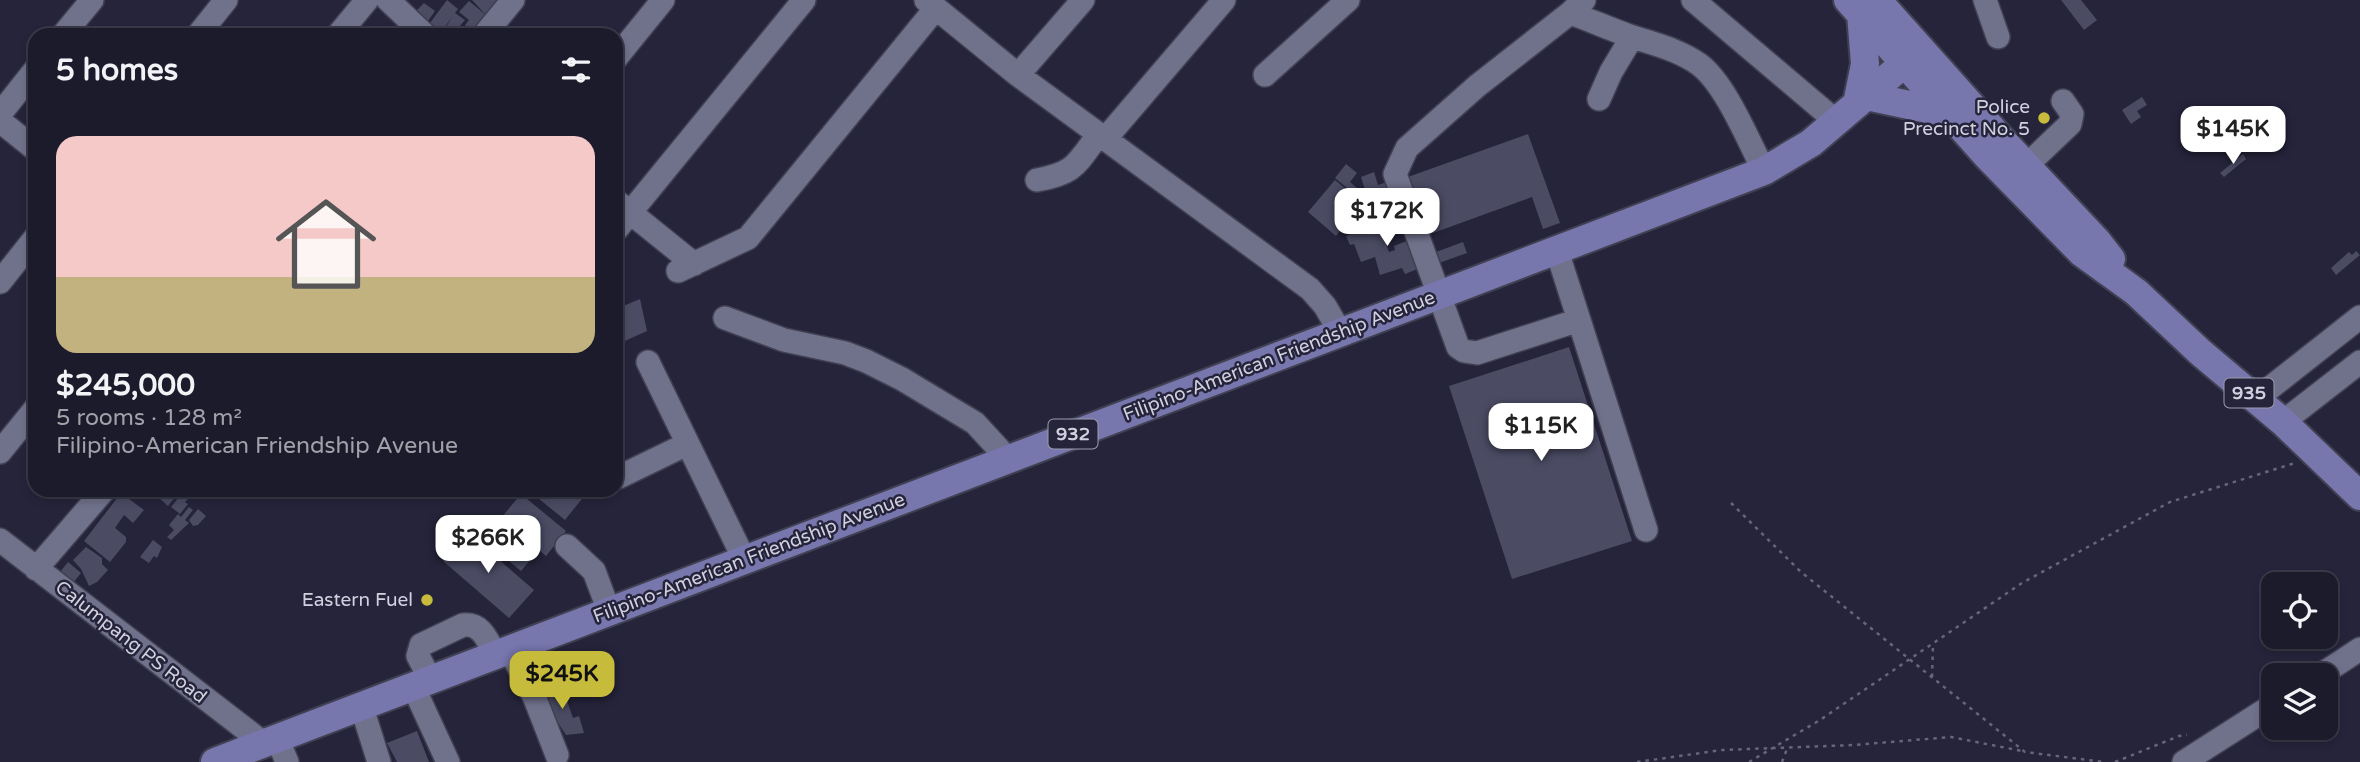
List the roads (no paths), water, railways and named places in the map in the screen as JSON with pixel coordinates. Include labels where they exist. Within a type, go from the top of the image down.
[{"type":"main road","points":[[1862,5],[1865,64],[1854,108],[1951,114]]},
{"type":"main road","name":"935","points":[[1862,5],[2026,166],[2097,241],[2136,292]]},
{"type":"main road","name":"Filipino-American Friendship Avenue","points":[[215,762],[275,747],[361,705],[1764,172],[1789,158],[1854,108],[1913,56]]},
{"type":"main road","name":"935","points":[[1913,56],[1951,114],[2028,200],[2082,253],[2136,292],[2200,352],[2283,422],[2360,496]]},
{"type":"street","points":[[69,28],[92,0]]},
{"type":"street","points":[[204,28],[226,0]]},
{"type":"street","points":[[344,28],[367,0]]},
{"type":"street","points":[[388,0],[418,28]]},
{"type":"street","points":[[490,28],[513,0]]},
{"type":"street","points":[[623,49],[663,0]]},
{"type":"street","points":[[623,213],[804,0]]},
{"type":"street","points":[[1017,75],[1083,0]]},
{"type":"street","points":[[1037,180],[1059,177],[1074,167],[1224,0]]},
{"type":"street","points":[[1265,75],[1348,0]]},
{"type":"street","points":[[1693,0],[1854,108]]},
{"type":"street","points":[[1985,0],[1998,37]]},
{"type":"street","points":[[623,217],[686,268],[748,238],[931,4],[1017,75],[1310,289],[1325,306],[1340,332]]},
{"type":"street","points":[[1579,320],[1477,353],[1470,353],[1458,347],[1395,174],[1407,148],[1477,86],[1577,6],[1632,37],[1658,44],[1699,65],[1714,80],[1727,101],[1764,172]]},
{"type":"street","points":[[1599,99],[1632,37]]},
{"type":"street","points":[[0,114],[28,79]]},
{"type":"street","points":[[2026,166],[2070,124],[2072,114],[2063,101]]},
{"type":"street","points":[[0,121],[28,143]]},
{"type":"street","points":[[0,282],[28,247]]},
{"type":"street","points":[[1557,251],[1646,530]]},
{"type":"street","points":[[2256,399],[2360,317]]},
{"type":"street","points":[[725,318],[784,340],[866,360],[914,385],[975,423],[1008,459]]},
{"type":"street","points":[[648,362],[745,561]]},
{"type":"street","points":[[2283,422],[2360,362]]},
{"type":"street","points":[[0,452],[28,418]]},
{"type":"street","points":[[623,475],[687,444]]},
{"type":"street","points":[[36,569],[98,497]]},
{"type":"street","name":"Calumpang PS Road","points":[[0,540],[275,747]]},
{"type":"street","points":[[566,546],[594,570],[610,611]]},
{"type":"street","points":[[448,762],[421,682],[418,656],[421,645],[470,624],[480,629],[502,652],[534,696],[557,755]]},
{"type":"street","points":[[2338,663],[2360,649]]},
{"type":"street","points":[[361,705],[379,762]]},
{"type":"street","points":[[2184,762],[2261,713]]},
{"type":"place","name":"Police Precinct No. 5","points":[[2044,118]]},
{"type":"place","name":"Eastern Fuel","points":[[427,600]]}]
